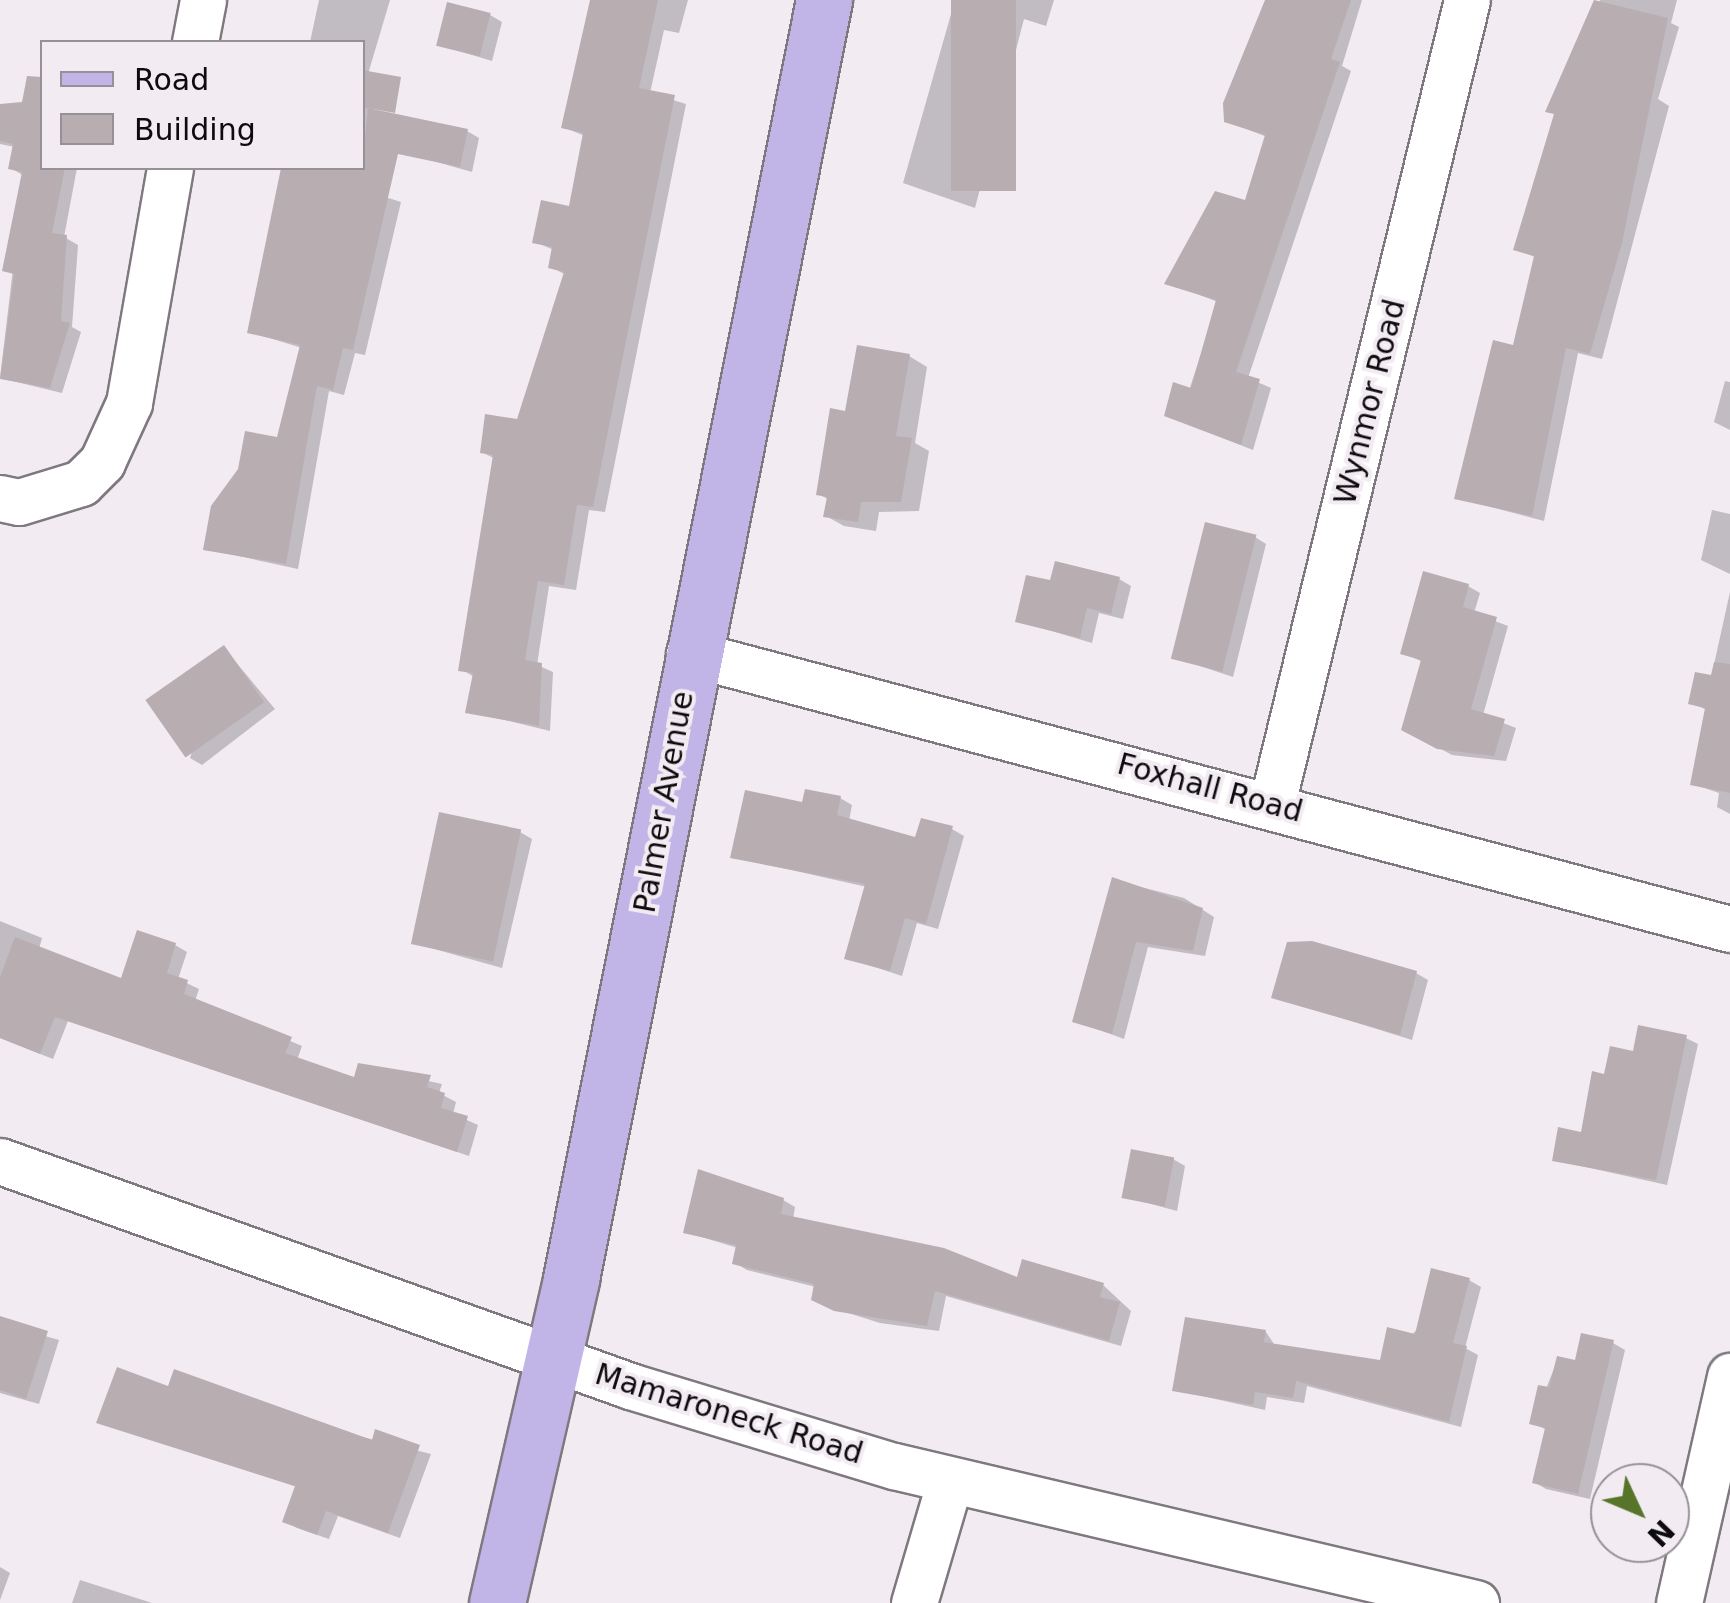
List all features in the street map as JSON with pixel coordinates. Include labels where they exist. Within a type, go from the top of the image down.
[{"type":"main road","name":"Palmer Avenue","points":[[497,1603],[554,1358],[690,652],[824,0]]},
{"type":"street","points":[[195,40],[204,0]]},
{"type":"street","name":"Wynmor Road","points":[[1272,804],[1467,0]]},
{"type":"street","points":[[0,498],[19,502],[81,483],[102,462],[129,403],[170,170]]},
{"type":"street","name":"Foxhall Road","points":[[690,652],[1730,929]]},
{"type":"street","name":"Mamaroneck Road","points":[[0,1160],[554,1358],[950,1481],[1476,1603]]},
{"type":"street","points":[[1679,1603],[1730,1376]]},
{"type":"street","points":[[914,1603],[950,1481]]},
{"type":"building","points":[[590,0],[658,0],[639,88],[675,95],[593,507],[577,505],[564,585],[538,581],[525,660],[542,663],[539,726],[465,713],[473,673],[458,671],[493,455],[480,453],[485,414],[517,419],[564,272],[548,268],[552,247],[532,243],[541,200],[569,206],[583,133],[561,128]]},
{"type":"building","points":[[951,0],[1016,0],[1016,191],[951,191]]},
{"type":"building","points":[[1265,0],[1351,0],[1331,59],[1340,62],[1236,372],[1260,379],[1241,445],[1164,416],[1173,382],[1191,388],[1216,300],[1164,284],[1215,191],[1245,200],[1265,135],[1224,122],[1223,103]]},
{"type":"building","points":[[1594,0],[1668,18],[1622,243],[1590,354],[1566,348],[1532,516],[1454,499],[1493,340],[1513,345],[1534,256],[1513,250],[1554,114],[1545,112]]},
{"type":"building","points":[[447,2],[491,13],[480,57],[436,46]]},
{"type":"building","points":[[365,71],[401,77],[395,113],[365,108]]},
{"type":"building","points":[[27,76],[40,77],[40,170],[65,170],[52,233],[67,235],[61,321],[70,323],[50,388],[0,379],[14,274],[2,271],[22,172],[8,169],[13,144],[0,141],[0,104],[22,102]]},
{"type":"building","points":[[368,108],[468,129],[460,167],[398,154],[353,350],[343,348],[333,390],[317,386],[286,564],[203,550],[211,506],[238,469],[245,431],[277,437],[300,345],[247,333],[281,170],[365,170]]},
{"type":"building","points":[[857,345],[910,354],[896,436],[912,438],[901,502],[861,502],[858,522],[823,517],[827,497],[816,495],[830,408],[845,411]]},
{"type":"building","points":[[1205,522],[1256,535],[1222,672],[1171,659]]},
{"type":"building","points":[[1055,561],[1120,577],[1111,614],[1087,608],[1080,638],[1015,622],[1026,575],[1050,580]]},
{"type":"building","points":[[1423,571],[1469,584],[1463,607],[1497,617],[1471,709],[1505,719],[1494,756],[1437,749],[1401,730],[1421,660],[1400,654]]},
{"type":"building","points":[[224,645],[264,702],[186,757],[145,700]]},
{"type":"building","points":[[1714,662],[1730,664],[1730,793],[1690,785],[1705,708],[1688,704],[1695,672],[1711,675]]},
{"type":"building","points":[[805,789],[841,796],[837,815],[915,837],[921,818],[953,826],[926,924],[905,918],[890,971],[844,959],[865,884],[730,858],[745,790],[802,802]]},
{"type":"building","points":[[439,812],[521,829],[493,962],[411,944]]},
{"type":"building","points":[[1112,877],[1203,908],[1193,951],[1136,942],[1112,1034],[1072,1022]]},
{"type":"building","points":[[137,930],[176,943],[167,973],[188,980],[184,994],[292,1037],[285,1053],[354,1077],[358,1063],[431,1075],[427,1087],[445,1093],[441,1108],[468,1116],[457,1152],[55,1017],[40,1054],[0,1038],[0,977],[15,937],[121,978]]},
{"type":"building","points":[[1312,941],[1417,971],[1400,1035],[1271,998],[1287,942]]},
{"type":"building","points":[[1638,1025],[1687,1035],[1656,1180],[1552,1161],[1558,1127],[1581,1132],[1592,1071],[1604,1074],[1610,1046],[1633,1051]]},
{"type":"building","points":[[1131,1149],[1174,1157],[1165,1206],[1121,1198]]},
{"type":"building","points":[[698,1169],[784,1198],[781,1214],[944,1248],[1017,1277],[1022,1259],[1104,1283],[1100,1297],[1120,1302],[1109,1341],[935,1291],[927,1326],[834,1311],[811,1300],[814,1284],[732,1264],[736,1245],[683,1233]]},
{"type":"building","points":[[1431,1268],[1470,1278],[1453,1343],[1467,1346],[1449,1422],[1296,1381],[1293,1398],[1255,1392],[1253,1405],[1172,1391],[1185,1317],[1266,1330],[1264,1342],[1380,1360],[1387,1327],[1415,1334]]},
{"type":"building","points":[[0,1316],[48,1331],[26,1399],[0,1390]]},
{"type":"building","points":[[1581,1333],[1614,1340],[1578,1494],[1532,1483],[1545,1428],[1529,1424],[1538,1385],[1549,1387],[1557,1356],[1575,1360]]},
{"type":"building","points":[[117,1367],[168,1386],[174,1369],[372,1440],[375,1429],[420,1445],[388,1533],[326,1511],[317,1535],[282,1522],[295,1486],[96,1423]]}]
